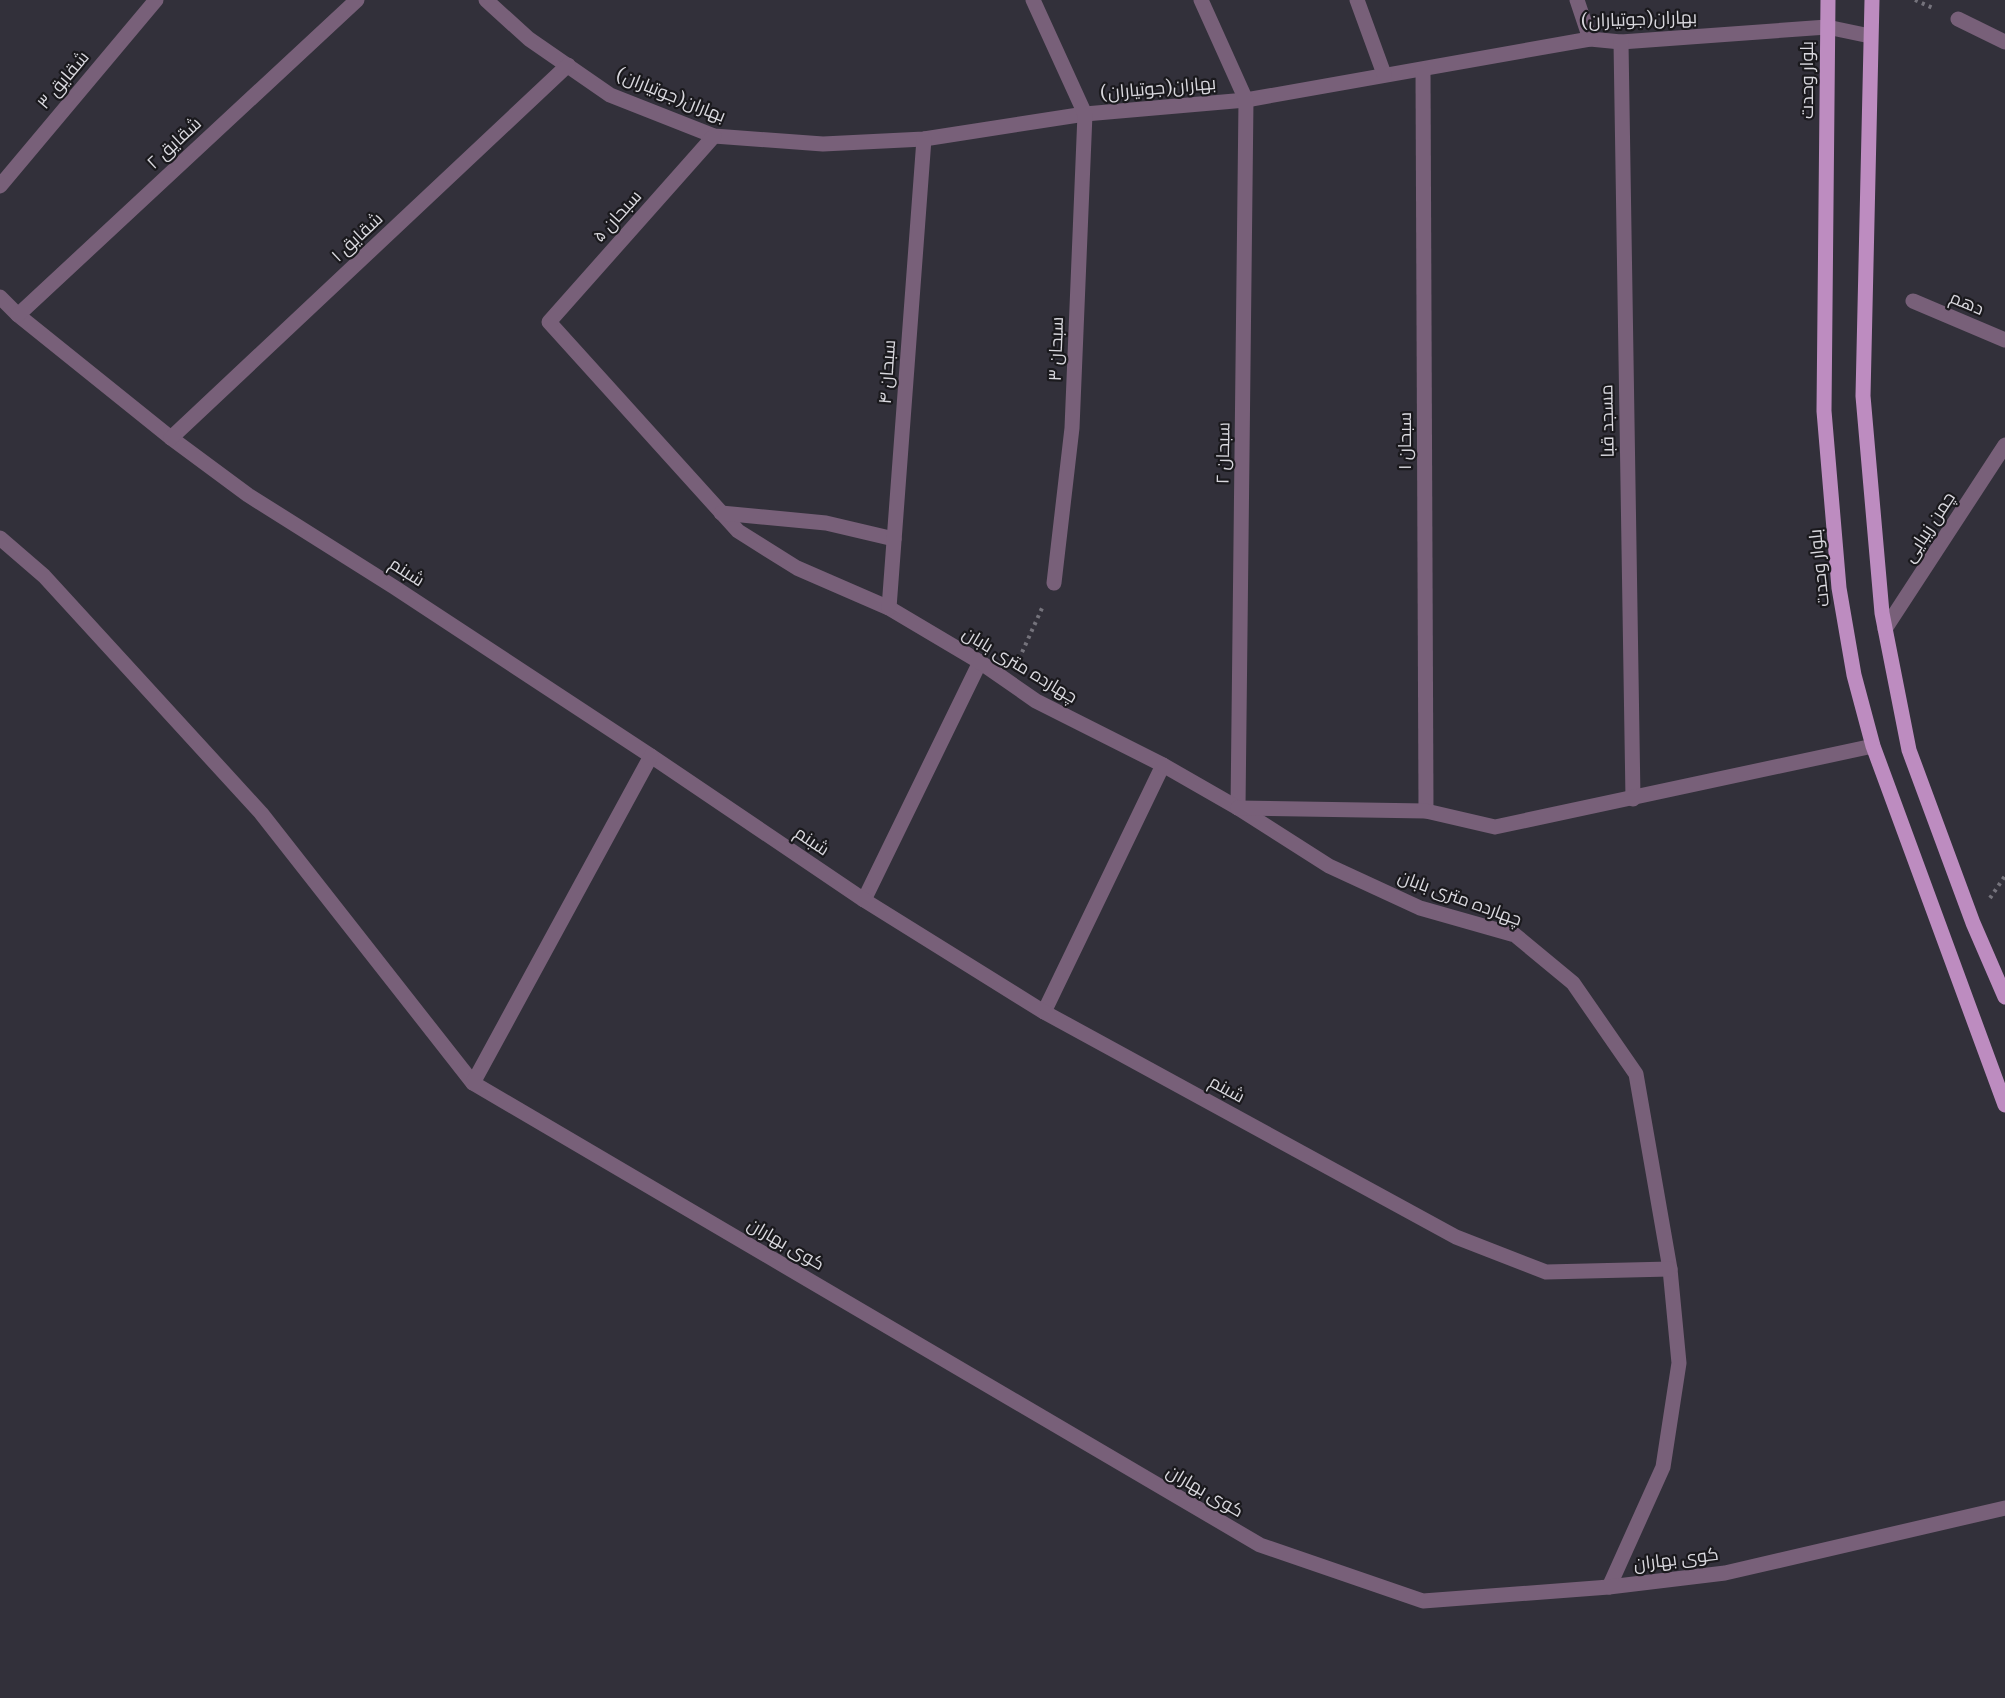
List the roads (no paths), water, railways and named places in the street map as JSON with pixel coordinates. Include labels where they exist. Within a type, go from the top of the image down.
[{"type":"main road","name":"بلوار وحدت","points":[[1828,0],[1824,411],[1839,588],[1854,675],[1874,746],[2005,1105]]},
{"type":"main road","points":[[1872,0],[1863,396],[1886,629],[1909,750],[1973,922],[2005,997]]},
{"type":"street","name":"شقایق ۳","points":[[0,186],[156,0]]},
{"type":"street","name":"شقایق ۲","points":[[18,315],[357,0]]},
{"type":"street","name":"بهاران(جوتیاران)","points":[[486,0],[528,39],[610,94],[714,136],[823,144],[924,139],[1085,114],[1246,100],[1590,39],[1621,42],[1827,27],[1870,36]]},
{"type":"street","points":[[1034,0],[1085,114]]},
{"type":"street","points":[[1201,0],[1246,100]]},
{"type":"street","points":[[1357,0],[1384,74]]},
{"type":"street","points":[[1577,0],[1590,39]]},
{"type":"street","points":[[1958,19],[2005,42]]},
{"type":"street","name":"مسجد قبا","points":[[1621,42],[1633,799]]},
{"type":"street","name":"شقایق ۱","points":[[171,438],[568,65]]},
{"type":"street","name":"سبحان ۱","points":[[1423,70],[1426,811]]},
{"type":"street","name":"سبحان ۲","points":[[1238,808],[1246,100]]},
{"type":"street","name":"سبحان ۳","points":[[1054,583],[1072,428],[1085,114]]},
{"type":"street","name":"سبحان ۵","points":[[549,322],[714,136]]},
{"type":"street","name":"سبحان ۴","points":[[889,608],[924,139]]},
{"type":"street","name":"شبنم","points":[[0,297],[18,315],[171,438],[248,495],[394,587],[864,900],[1044,1012],[1456,1237],[1546,1272],[1670,1269]]},
{"type":"street","name":"دهم","points":[[1913,301],[2005,340]]},
{"type":"street","name":"چهارده متری بابان","points":[[549,322],[738,531],[797,568],[889,608],[980,662],[1036,700],[1163,765],[1238,808],[1329,866],[1420,908],[1515,934],[1573,983],[1636,1074],[1670,1269],[1679,1363],[1663,1467],[1609,1587]]},
{"type":"street","name":"چمن زیبایی","points":[[1886,629],[2005,445]]},
{"type":"street","points":[[721,513],[826,524],[894,539]]},
{"type":"street","points":[[0,538],[44,576],[261,813],[473,1083],[651,756]]},
{"type":"street","points":[[864,900],[980,662]]},
{"type":"street","points":[[1238,808],[1426,811],[1495,827],[1874,746]]},
{"type":"street","points":[[1044,1012],[1163,765]]},
{"type":"street","name":"کوی بهاران","points":[[473,1083],[1260,1545],[1423,1601],[1609,1587],[1725,1573],[2005,1508]]}]
